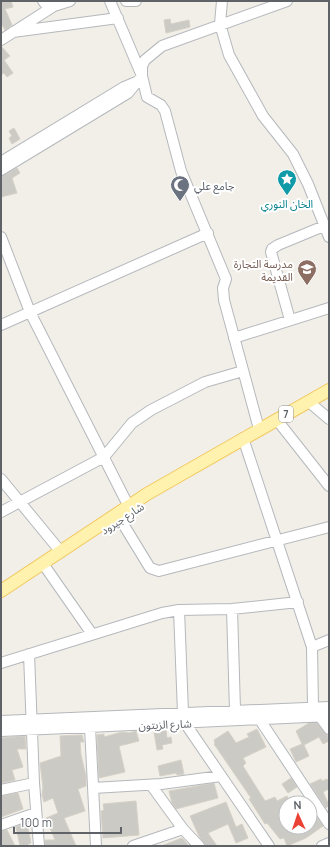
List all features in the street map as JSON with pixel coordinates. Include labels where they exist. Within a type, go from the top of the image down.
[{"type":"main road","name":"شارع جيرود","points":[[1,591],[129,507],[259,429],[329,390]]},
{"type":"main road","name":"شارع جيرود","points":[[1,597],[244,438]]},
{"type":"street","points":[[43,1],[47,6],[54,6]]},
{"type":"street","points":[[1,40],[54,6],[70,1]]},
{"type":"street","points":[[110,1],[118,18],[139,79],[147,97],[161,105],[165,110],[181,171],[226,279],[223,288],[224,300],[259,429]]},
{"type":"street","points":[[126,1],[136,1]]},
{"type":"street","points":[[222,1],[220,24],[229,55],[263,116],[293,154],[308,184],[329,238]]},
{"type":"street","points":[[1,170],[128,93],[139,79],[142,66],[156,49],[266,4],[287,1]]},
{"type":"street","points":[[13,32],[118,18]]},
{"type":"street","points":[[1,162],[139,79]]},
{"type":"street","points":[[290,320],[271,252],[272,249],[278,245],[324,226]]},
{"type":"street","points":[[1,325],[208,233]]},
{"type":"street","points":[[1,237],[30,312],[129,507]]},
{"type":"street","points":[[234,338],[329,308]]},
{"type":"street","points":[[1,512],[104,457],[132,423],[150,410],[206,382],[243,371]]},
{"type":"street","points":[[308,402],[329,419]]},
{"type":"street","points":[[277,420],[329,486]]},
{"type":"street","points":[[244,438],[312,647],[313,707],[324,716],[329,729]]},
{"type":"street","points":[[1,479],[61,552]]},
{"type":"street","points":[[120,519],[153,571],[159,571],[329,527]]},
{"type":"street","points":[[46,568],[92,634]]},
{"type":"street","points":[[1,663],[162,613],[179,610],[232,609],[298,602]]},
{"type":"street","points":[[232,609],[235,710]]},
{"type":"street","points":[[179,610],[184,718],[221,776],[269,846]]},
{"type":"street","points":[[312,647],[329,640]]},
{"type":"street","points":[[29,654],[34,783],[39,846]]},
{"type":"street","name":"شارع الزيتون","points":[[1,721],[32,725],[90,727],[184,718],[235,710],[329,707]]},
{"type":"street","name":"شارع الزيتون","points":[[1,731],[32,725],[184,718],[260,720],[324,716]]},
{"type":"street","points":[[260,720],[329,824]]},
{"type":"street","points":[[90,727],[96,846]]},
{"type":"street","points":[[93,788],[151,784],[221,776]]},
{"type":"street","points":[[1,790],[34,783]]},
{"type":"street","points":[[151,784],[183,829],[199,846]]},
{"type":"street","points":[[1,825],[36,813]]},
{"type":"street","points":[[134,846],[183,829]]},
{"type":"street","points":[[322,846],[329,843]]},
{"type":"building","points":[[1,1],[11,1],[13,7],[5,9],[12,25],[5,30],[1,23]]},
{"type":"building","points":[[170,19],[171,24],[189,20],[190,27],[166,33],[164,20]]},
{"type":"building","points":[[1,46],[10,56],[4,60],[13,73],[7,77],[4,73],[1,75]]},
{"type":"building","points":[[14,128],[20,139],[12,144],[9,138],[12,136],[9,131]]},
{"type":"building","points":[[17,168],[20,173],[12,178],[17,193],[1,197],[1,177]]},
{"type":"building","points":[[309,723],[317,723],[327,735],[329,741],[323,744],[319,737],[304,745],[309,756],[296,762],[290,749],[302,744],[296,731]]},
{"type":"building","points":[[257,729],[266,747],[243,758],[246,763],[243,766],[265,801],[275,797],[278,800],[278,835],[310,835],[306,838],[287,846],[284,838],[280,839],[267,823],[265,824],[249,799],[251,798],[214,744],[214,740],[228,731],[236,743],[249,737],[247,734]]},
{"type":"building","points":[[166,730],[167,738],[171,737],[172,743],[162,745],[163,749],[157,750],[154,732]]},
{"type":"building","points":[[136,731],[139,741],[119,746],[125,772],[99,778],[97,735],[104,734],[104,737],[122,732],[129,733]]},
{"type":"building","points":[[82,735],[84,742],[80,742],[81,755],[86,776],[86,786],[78,789],[85,811],[64,818],[76,846],[45,846],[45,840],[55,840],[46,818],[58,813],[53,798],[44,802],[42,795],[43,787],[40,763],[61,756],[60,736]]},
{"type":"building","points":[[25,736],[26,749],[17,749],[23,767],[12,770],[15,780],[2,783],[1,738]]},
{"type":"building","points":[[181,760],[184,774],[177,775],[176,773],[160,776],[158,766]]},
{"type":"building","points":[[291,778],[297,787],[288,793],[282,784]]},
{"type":"building","points":[[321,779],[322,781],[327,779],[329,782],[329,789],[323,792],[329,805],[326,808],[318,795],[310,784]]},
{"type":"building","points":[[214,783],[218,798],[176,809],[172,803],[169,791]]},
{"type":"building","points":[[18,793],[23,809],[1,817],[1,796]]},
{"type":"building","points":[[136,801],[139,835],[103,838],[101,811],[104,810],[103,804]]},
{"type":"building","points":[[226,802],[236,827],[242,824],[248,838],[236,843],[228,824],[208,833],[217,846],[206,846],[199,836],[190,816]]},
{"type":"building","points":[[318,819],[323,826],[318,830]]},
{"type":"building","points":[[27,823],[31,843],[28,844],[29,846],[20,846],[16,827]]},
{"type":"building","points":[[7,830],[15,846],[2,846],[1,831]]},
{"type":"building","points":[[182,838],[189,846],[161,846]]},
{"type":"place","name":"الخان النوري","points":[[287,196]]},
{"type":"place","name":"جامع علي","points":[[180,202]]},
{"type":"place","name":"مدرسة التجارة القديمة","points":[[307,286]]}]
